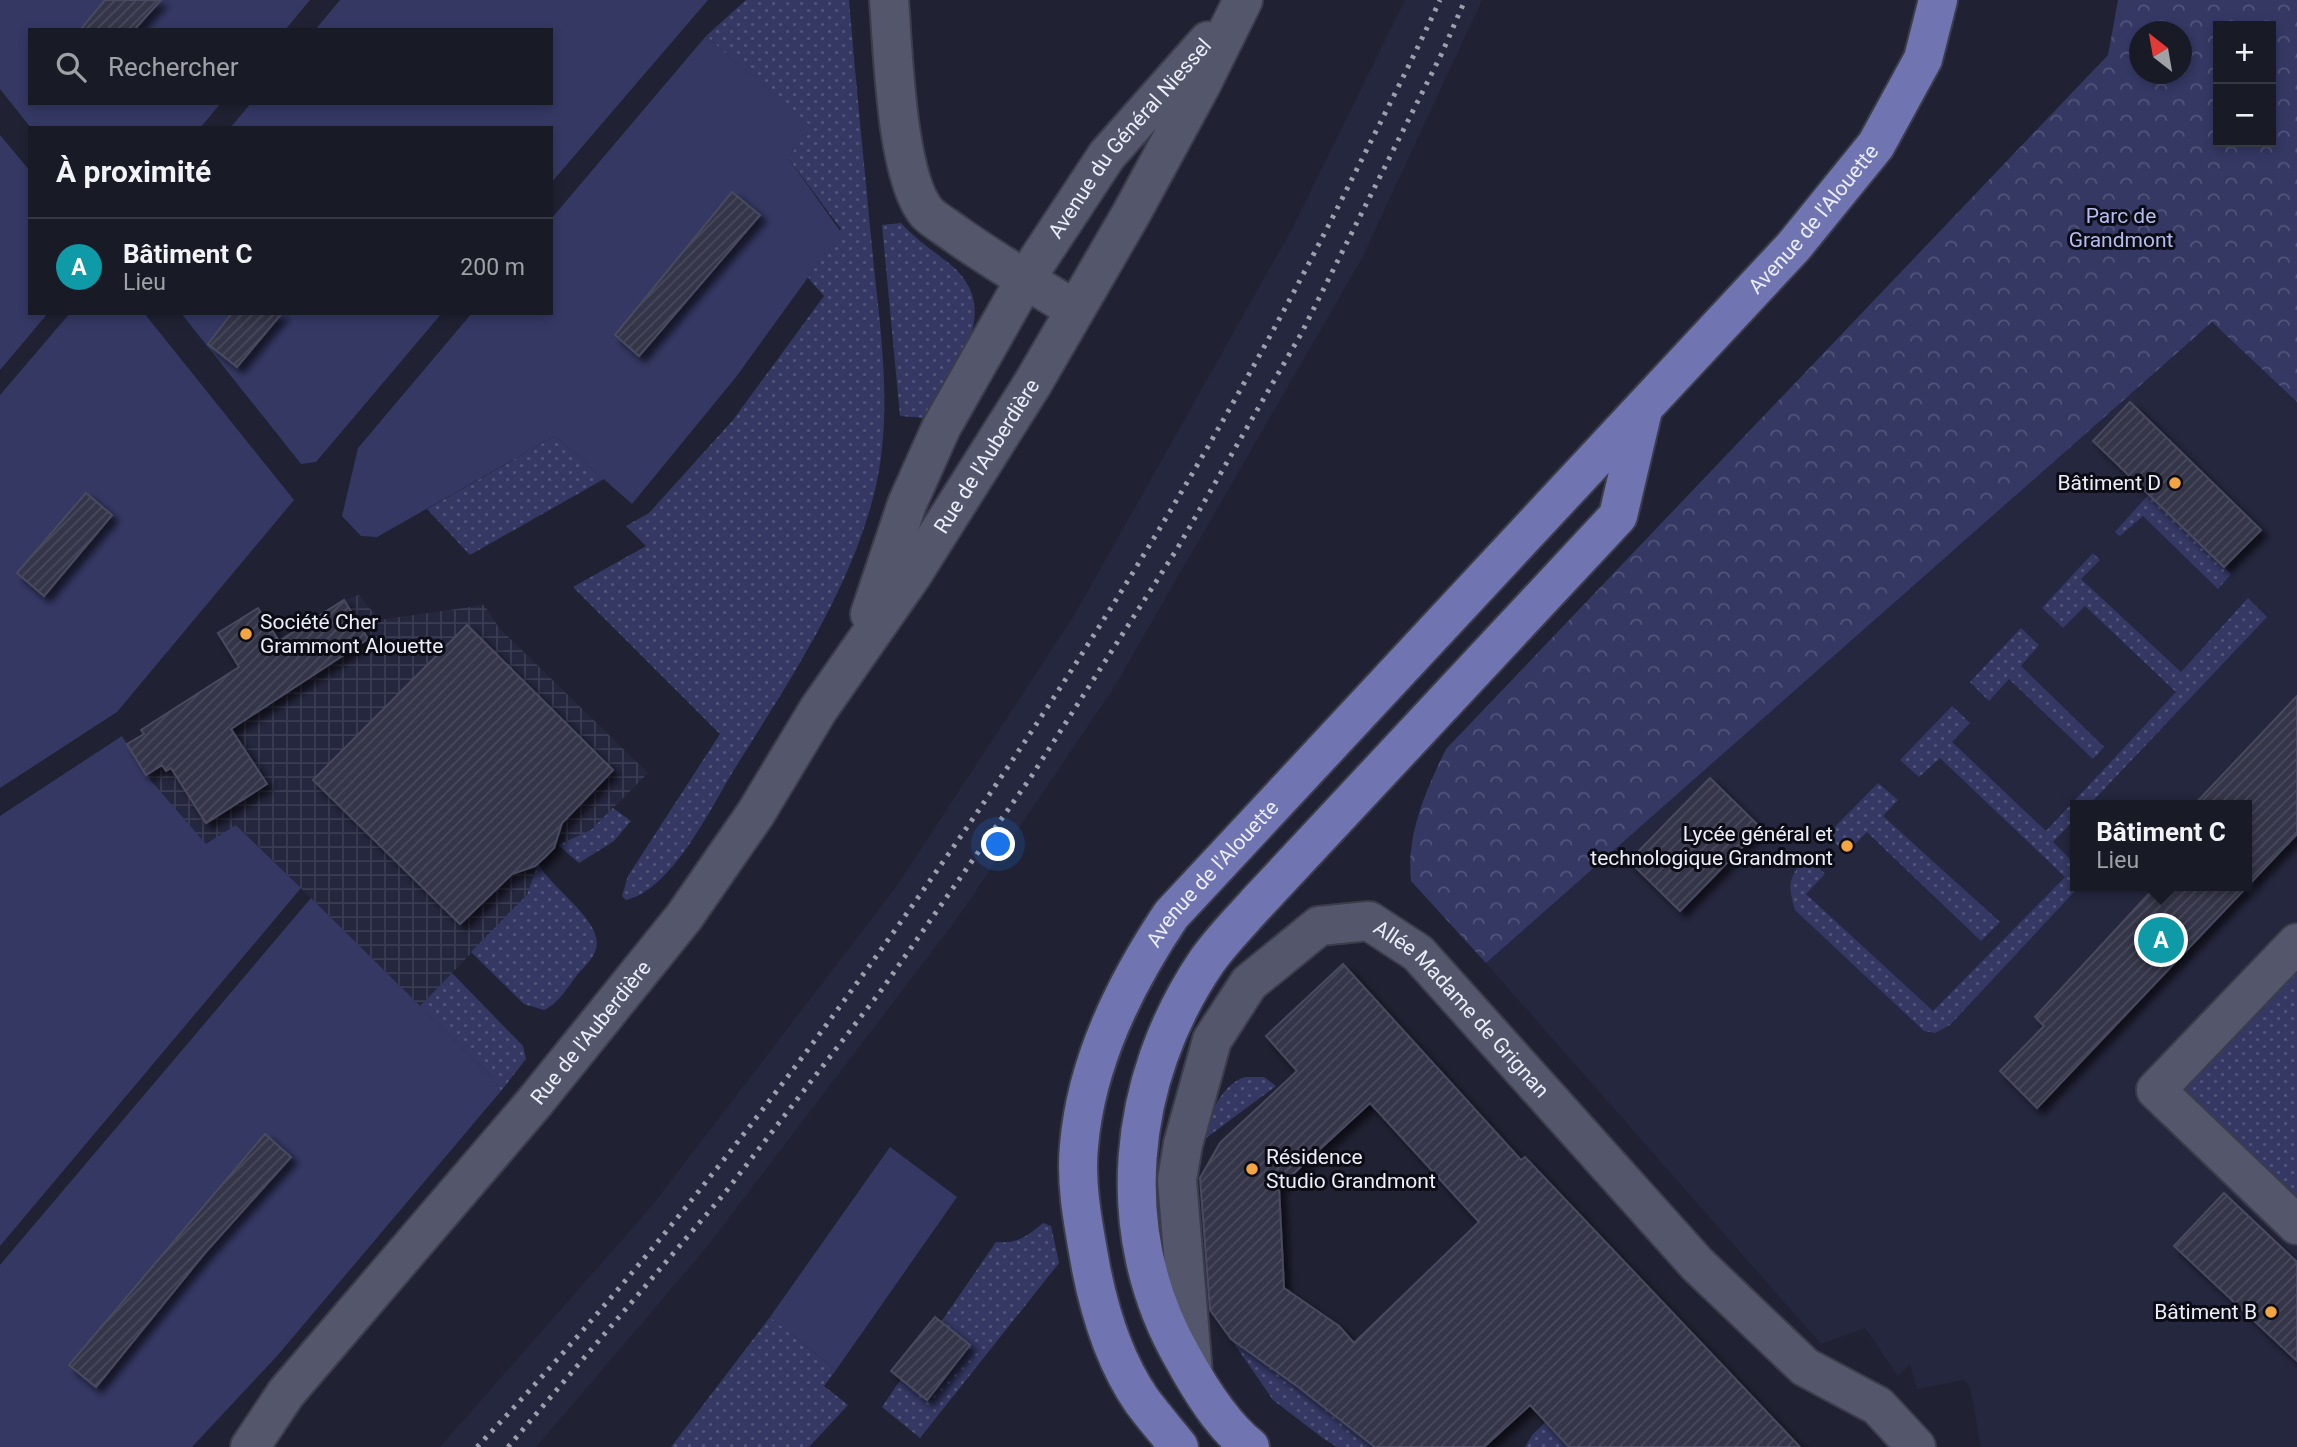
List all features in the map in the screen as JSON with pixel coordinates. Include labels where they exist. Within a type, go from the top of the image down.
[{"type":"main road","name":"Avenue de l'Alouette","points":[[1179,1447],[1142,1400],[1118,1357],[1097,1298],[1079,1191],[1079,1146],[1087,1100],[1100,1054],[1126,987],[1171,915],[1794,246],[1876,145],[1923,59],[1938,0]]},
{"type":"main road","name":"Avenue de l'Alouette","points":[[1250,1447],[1236,1437],[1193,1376],[1154,1300],[1136,1211],[1136,1165],[1141,1121],[1164,1038],[1208,960],[1255,905],[1618,516],[1644,408]]},
{"type":"street","points":[[889,0],[895,77],[908,172],[914,193],[928,214],[1074,309]]},
{"type":"street","name":"Avenue du Général Niessel","points":[[1026,278],[1107,155],[1242,1]]},
{"type":"street","name":"Avenue du Général Niessel","points":[[1074,309],[1201,85],[1242,1]]},
{"type":"street","name":"Rue de l'Auberdière","points":[[860,646],[907,504],[929,454],[1026,278]]},
{"type":"street","name":"Rue de l'Auberdière","points":[[250,1447],[286,1393],[525,1113],[684,917],[756,813],[860,646],[912,575],[1033,383],[1074,309]]},
{"type":"street","name":"Allée Madame de Grignan","points":[[1193,1376],[1177,1180],[1183,1144],[1212,1040],[1249,983],[1319,926],[1369,921],[1418,953],[1697,1264],[1765,1330],[1805,1367],[1878,1406],[1916,1447]]},
{"type":"street","points":[[2297,943],[2156,1090],[2297,1225]]},
{"type":"street","name":"Rue de l'Auberdière","points":[[225,1447],[286,1393]]},
{"type":"shaded area","points":[[1405,0],[1482,0],[1362,258],[1113,689],[956,920],[702,1253],[536,1447],[440,1447],[651,1207],[896,887],[1075,614],[1293,227]]},
{"type":"shaded area","name":"Lycée général et technologique Grandmont","points":[[2212,322],[2297,402],[2297,1447],[1981,1447],[1970,1387],[1964,1380],[1917,1389],[1910,1364],[1898,1376],[1865,1328],[1821,1344],[1486,963]]},
{"type":"shaded area","points":[[359,595],[379,620],[484,605],[499,628],[648,773],[591,830],[558,845],[538,863],[527,895],[420,1006],[237,825],[206,845],[146,775],[127,744],[143,734],[141,730],[342,601]]},
{"type":"green space","points":[[0,0],[310,0],[287,28],[28,28],[28,105],[219,105],[202,126],[29,126],[0,89]]},
{"type":"green space","points":[[340,0],[708,0],[553,181],[553,126],[232,126],[249,105],[553,105],[553,28],[317,28]]},
{"type":"green space","points":[[746,0],[849,0],[884,374],[880,461],[875,490],[850,565],[795,672],[688,847],[658,881],[643,893],[626,900],[622,896],[628,876],[720,734],[573,587],[646,546],[626,526],[649,513],[733,420],[824,296],[808,278],[841,229],[788,158],[811,127],[706,36]]},
{"type":"green space","name":"Parc de Grandmont","points":[[2118,0],[2297,0],[2297,402],[2212,322],[1486,963],[1411,881],[1412,847],[1419,813],[1446,749],[2108,55]]},
{"type":"green space","points":[[706,36],[812,127],[788,158],[841,232],[736,377],[632,504],[555,436],[377,537],[361,536],[342,516],[358,448],[470,315],[553,315],[553,217]]},
{"type":"green space","points":[[0,135],[28,169],[28,315],[46,315],[0,370]]},
{"type":"green space","points":[[901,223],[951,265],[967,283],[974,302],[974,322],[969,342],[925,418],[900,416],[882,225]]},
{"type":"green space","points":[[68,315],[146,315],[294,500],[117,712],[0,788],[0,395]]},
{"type":"green space","points":[[183,315],[440,315],[316,462],[301,464]]},
{"type":"green space","points":[[555,436],[604,479],[470,555],[427,509]]},
{"type":"green space","points":[[2149,494],[2231,574],[2218,589],[2143,516],[2120,536],[2115,532]]},
{"type":"green space","points":[[2093,553],[2100,560],[2081,579],[2181,672],[2248,598],[2267,617],[2094,800],[2075,800],[2176,692],[2085,606],[2063,628],[2042,608]]},
{"type":"green space","points":[[2021,628],[2039,645],[2021,666],[2104,747],[2093,759],[2009,679],[1989,701],[1970,682]]},
{"type":"green space","points":[[1952,706],[1970,723],[1952,742],[2046,831],[2070,805],[2070,824],[2053,842],[2070,859],[2070,891],[2075,891],[1950,1025],[1935,1033],[1924,1031],[1795,910],[1791,881],[1807,856],[1825,874],[1806,894],[1933,1011],[2065,877],[1940,758],[1919,777],[1900,760]]},
{"type":"green space","points":[[122,736],[146,775],[206,844],[236,825],[301,888],[0,1246],[0,816]]},
{"type":"green space","points":[[1878,783],[1898,800],[1883,816],[2000,922],[1981,941],[1867,832],[1846,853],[1827,835]]},
{"type":"green space","points":[[613,808],[631,821],[614,841],[579,863],[558,845],[591,830]]},
{"type":"green space","points":[[538,863],[585,916],[596,938],[596,949],[591,960],[558,999],[544,1010],[524,1004],[471,952],[527,895]]},
{"type":"green space","points":[[311,898],[492,1077],[501,1091],[277,1356],[192,1447],[0,1447],[0,1265]]},
{"type":"green space","points":[[2297,968],[2297,1210],[2178,1096]]},
{"type":"green space","points":[[452,973],[523,1046],[526,1059],[501,1091],[492,1077],[420,1006]]},
{"type":"green space","points":[[1245,1077],[1264,1077],[1276,1086],[1198,1144],[1221,1096],[1236,1081]]},
{"type":"green space","points":[[890,1147],[957,1197],[836,1370],[770,1317]]},
{"type":"green space","points":[[1043,1223],[1051,1226],[1059,1263],[920,1438],[882,1407],[901,1379],[927,1400],[970,1345],[941,1322],[996,1242],[1010,1242],[1022,1238]]},
{"type":"green space","points":[[770,1317],[836,1370],[824,1386],[848,1405],[809,1447],[671,1447]]},
{"type":"green space","points":[[1231,1339],[1375,1447],[1337,1447],[1324,1439],[1273,1400]]},
{"type":"green space","points":[[1571,1398],[1640,1447],[1525,1447],[1532,1435]]},
{"type":"building","points":[[105,0],[161,0],[136,28],[82,28]]},
{"type":"building","points":[[732,192],[760,215],[639,356],[615,335]]},
{"type":"building","points":[[230,315],[280,315],[237,367],[208,344]]},
{"type":"building","name":"Bâtiment D","points":[[2130,402],[2261,530],[2224,567],[2093,441]]},
{"type":"building","points":[[86,493],[112,515],[44,596],[17,573]]},
{"type":"building","points":[[344,600],[368,639],[231,729],[267,784],[206,823],[171,768],[166,771],[162,765],[146,775],[127,744],[144,734],[141,730],[239,667],[218,633],[258,608],[279,641]]},
{"type":"building","points":[[467,625],[613,770],[562,823],[554,848],[535,866],[512,874],[460,924],[313,780]]},
{"type":"building","points":[[2297,696],[2297,834],[2252,881],[2252,800],[2199,800]]},
{"type":"building","points":[[1710,778],[1761,828],[1680,911],[1629,861]]},
{"type":"building","points":[[2151,891],[2243,891],[2037,1108],[2000,1071],[2044,1026],[2035,1017]]},
{"type":"building","points":[[1343,964],[1521,1160],[1525,1157],[1800,1447],[1569,1447],[1530,1405],[1484,1447],[1375,1447],[1231,1339],[1210,1310],[1200,1178],[1220,1143],[1297,1071],[1266,1036]],"holes":[[[1370,1103],[1479,1222],[1354,1343],[1339,1326],[1284,1288],[1279,1187]]]},
{"type":"building","points":[[265,1134],[291,1157],[204,1254],[96,1387],[69,1365]]},
{"type":"building","name":"Bâtiment B","points":[[2224,1193],[2297,1262],[2297,1361],[2174,1246]]},
{"type":"building","points":[[935,1317],[970,1345],[927,1400],[891,1371]]},
{"type":"railway","points":[[477,1447],[607,1302],[731,1151],[905,916],[1015,756],[1118,596],[1216,433],[1307,266],[1440,0]]},
{"type":"railway","points":[[508,1447],[724,1194],[880,992],[1031,777],[1177,549],[1301,334],[1442,53],[1465,0]]},
{"type":"place","name":"Bâtiment D","points":[[2175,483]]},
{"type":"place","name":"Société Cher Grammont Alouette","points":[[246,634]]},
{"type":"place","name":"Lycée général et technologique Grandmont","points":[[1847,846]]},
{"type":"place","name":"Bâtiment C","points":[[2161,940]]},
{"type":"place","name":"Résidence Studio Grandmont","points":[[1252,1169]]},
{"type":"place","name":"Bâtiment B","points":[[2271,1312]]}]
